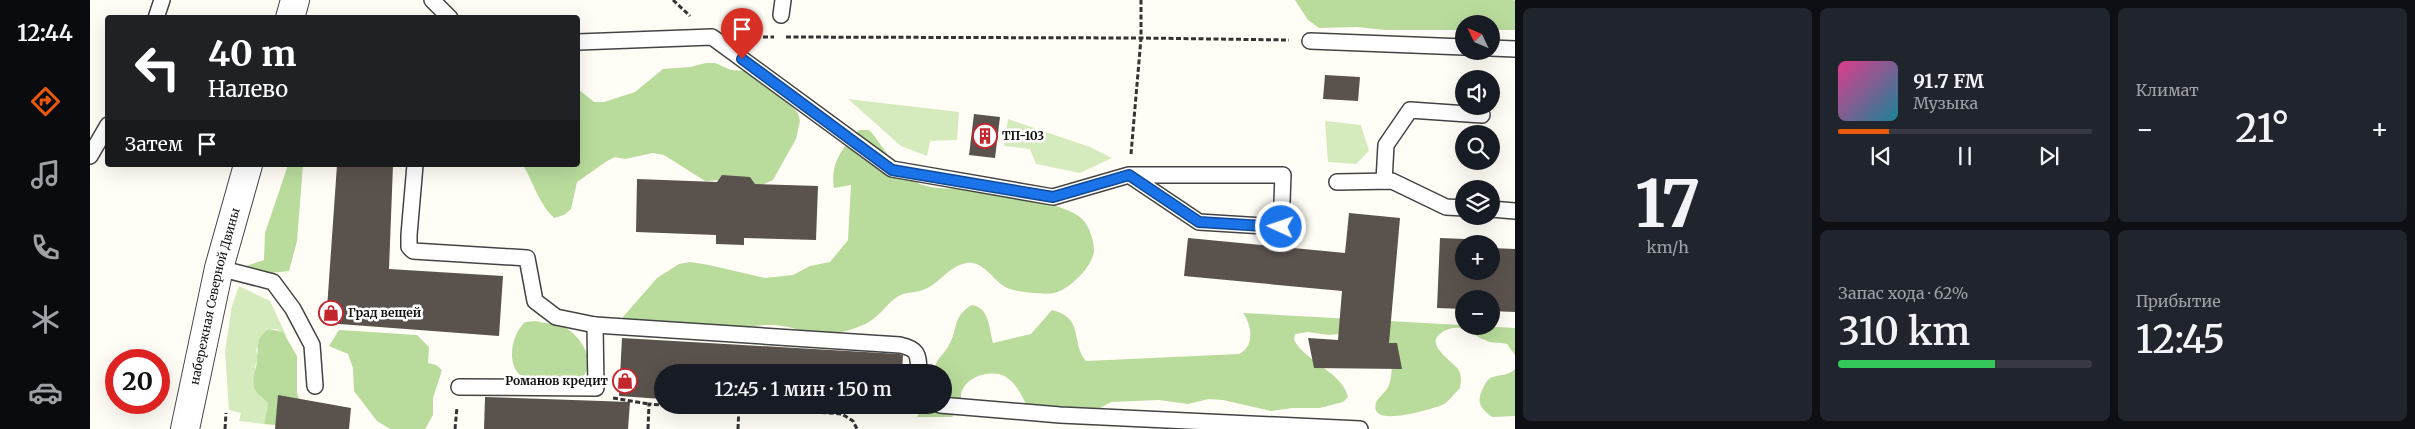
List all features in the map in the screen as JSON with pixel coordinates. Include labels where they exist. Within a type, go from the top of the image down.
[{"type":"street","points":[[291,15],[295,0]]},
{"type":"street","name":"набережная Северной Двины","points":[[185,429],[219,268],[247,167]]},
{"type":"lane","points":[[157,15],[162,0]]},
{"type":"lane","points":[[432,0],[447,15]]},
{"type":"lane","points":[[781,16],[783,0]]},
{"type":"lane","points":[[580,42],[712,36],[892,170],[1053,197],[1129,175],[1283,175],[1281,227],[1199,222],[1129,175]]},
{"type":"lane","points":[[1310,41],[1455,47]]},
{"type":"lane","points":[[1500,48],[1515,49]]},
{"type":"lane","points":[[1384,181],[1386,145],[1410,110],[1455,113]]},
{"type":"lane","points":[[90,156],[105,130]]},
{"type":"lane","points":[[416,167],[409,235],[409,247],[413,252],[527,258],[535,301],[556,317],[595,325],[900,345],[912,348],[918,356],[918,364]]},
{"type":"lane","points":[[1337,182],[1392,182],[1446,207],[1455,208]]},
{"type":"lane","points":[[1500,210],[1515,211]]},
{"type":"lane","points":[[219,268],[274,282],[293,310],[312,345],[315,386]]},
{"type":"lane","points":[[459,387],[596,388],[595,325]]},
{"type":"lane","points":[[952,407],[1060,422],[1360,429]]},
{"type":"path","points":[[673,0],[712,36],[1141,38],[1310,41]]},
{"type":"path","points":[[1129,175],[1141,38],[1141,0]]},
{"type":"path","points":[[596,388],[596,394],[654,404]]},
{"type":"path","points":[[648,429],[649,404]]},
{"type":"path","points":[[225,429],[226,414]]},
{"type":"path","points":[[738,429],[739,414]]},
{"type":"path","points":[[842,414],[853,421],[857,429]]},
{"type":"green space","points":[[1295,0],[1515,1],[1515,30],[1500,30],[1500,15],[1455,15],[1455,30],[1385,30],[1357,27],[1319,28],[1308,20]]},
{"type":"green space","points":[[715,63],[731,70],[748,71],[781,95],[798,113],[800,121],[796,139],[773,180],[755,185],[725,180],[705,181],[664,155],[653,153],[625,159],[615,157],[577,182],[571,209],[564,215],[554,218],[540,199],[524,167],[580,167],[580,91],[594,102],[604,102],[635,92],[663,69]]},
{"type":"green space","points":[[848,99],[959,112],[957,140],[930,141],[927,156],[901,146]]},
{"type":"green space","points":[[1008,119],[1090,147],[1112,158],[1080,173],[1036,164],[1030,149],[1004,146]]},
{"type":"green space","points":[[1325,121],[1361,125],[1369,151],[1356,164],[1328,162]]},
{"type":"green space","points":[[859,130],[869,130],[901,171],[920,184],[1008,195],[1043,202],[1072,212],[1084,221],[1091,233],[1093,257],[1085,270],[1073,282],[1060,291],[1045,294],[1010,289],[979,265],[967,263],[960,265],[929,287],[900,295],[877,316],[863,325],[838,333],[818,334],[774,325],[737,328],[624,326],[623,317],[657,278],[679,264],[690,262],[709,265],[765,278],[793,275],[810,266],[830,262],[848,240],[851,185],[834,188],[834,171],[843,149]]},
{"type":"green space","points":[[287,167],[303,167],[297,241],[289,271],[263,274],[246,266],[264,260],[265,233]]},
{"type":"green space","points":[[239,286],[270,301],[287,337],[277,329],[269,329],[256,350],[258,356],[255,367],[260,396],[268,404],[264,424],[239,421],[241,413],[229,410],[225,351],[232,306]]},
{"type":"green space","points":[[972,305],[978,307],[986,315],[993,343],[1031,334],[1052,310],[1062,314],[1073,325],[1081,354],[1086,361],[1239,354],[1248,346],[1250,341],[1250,330],[1243,313],[1455,325],[1455,328],[1441,333],[1437,337],[1436,342],[1441,352],[1458,369],[1461,378],[1460,388],[1446,403],[1440,406],[1401,415],[1381,415],[1376,411],[1376,403],[1389,385],[1392,368],[1350,333],[1329,335],[1308,332],[1295,334],[1294,340],[1306,354],[1339,381],[1348,397],[1343,402],[1320,408],[1292,408],[1271,411],[1223,400],[1209,399],[1188,404],[1159,400],[1111,402],[1100,408],[1094,419],[1082,425],[1028,409],[1022,395],[1013,383],[1000,374],[993,373],[979,376],[967,383],[961,395],[962,407],[952,417],[917,417],[919,414],[952,414],[952,364],[937,364],[952,339],[958,319]]},
{"type":"green space","points":[[536,321],[562,326],[576,336],[581,343],[586,351],[588,367],[585,374],[578,380],[564,385],[543,376],[520,375],[513,363],[512,348],[514,341],[520,327],[525,322]]},
{"type":"green space","points":[[1500,327],[1515,328],[1515,355],[1507,344],[1482,339],[1476,335],[1500,335]]},
{"type":"green space","points":[[269,329],[283,332],[297,356],[297,393],[299,399],[297,427],[264,424],[268,404],[256,391],[254,379],[258,342]]},
{"type":"green space","points":[[339,330],[417,335],[429,347],[428,363],[436,365],[442,370],[433,398],[433,415],[425,429],[390,429],[377,421],[354,391],[353,368],[348,354],[329,346]]},
{"type":"green space","points":[[1515,369],[1515,416],[1492,417],[1480,404],[1483,388],[1491,378],[1507,374]]},
{"type":"building","points":[[1325,75],[1360,77],[1358,101],[1323,99]]},
{"type":"building","name":"ТП-103","points":[[974,114],[1000,117],[995,158],[969,155]]},
{"type":"building","points":[[337,167],[393,167],[389,269],[503,276],[499,336],[326,323]]},
{"type":"building","points":[[722,175],[750,177],[755,184],[818,186],[816,240],[744,238],[744,245],[716,244],[716,235],[636,232],[637,179],[717,182]]},
{"type":"building","points":[[1349,213],[1400,218],[1389,343],[1397,343],[1402,369],[1314,368],[1308,338],[1338,340],[1342,291],[1184,276],[1188,238],[1345,253]]},
{"type":"building","points":[[1440,238],[1455,239],[1455,280],[1500,280],[1500,248],[1515,249],[1515,312],[1500,311],[1500,290],[1455,290],[1455,309],[1437,308]]},
{"type":"building","points":[[622,338],[903,355],[902,364],[654,364],[654,398],[619,396]]},
{"type":"building","points":[[278,395],[351,408],[349,429],[275,429]]},
{"type":"building","points":[[485,397],[630,402],[628,429],[484,429]]},
{"type":"place","name":"ТП-103","points":[[985,136]]},
{"type":"place","name":"Град вещей","points":[[331,313]]},
{"type":"place","name":"Романов кредит","points":[[625,381]]},
{"type":"route","points":[[742,59],[892,170],[1053,197],[1129,175],[1199,222],[1281,227]]}]
